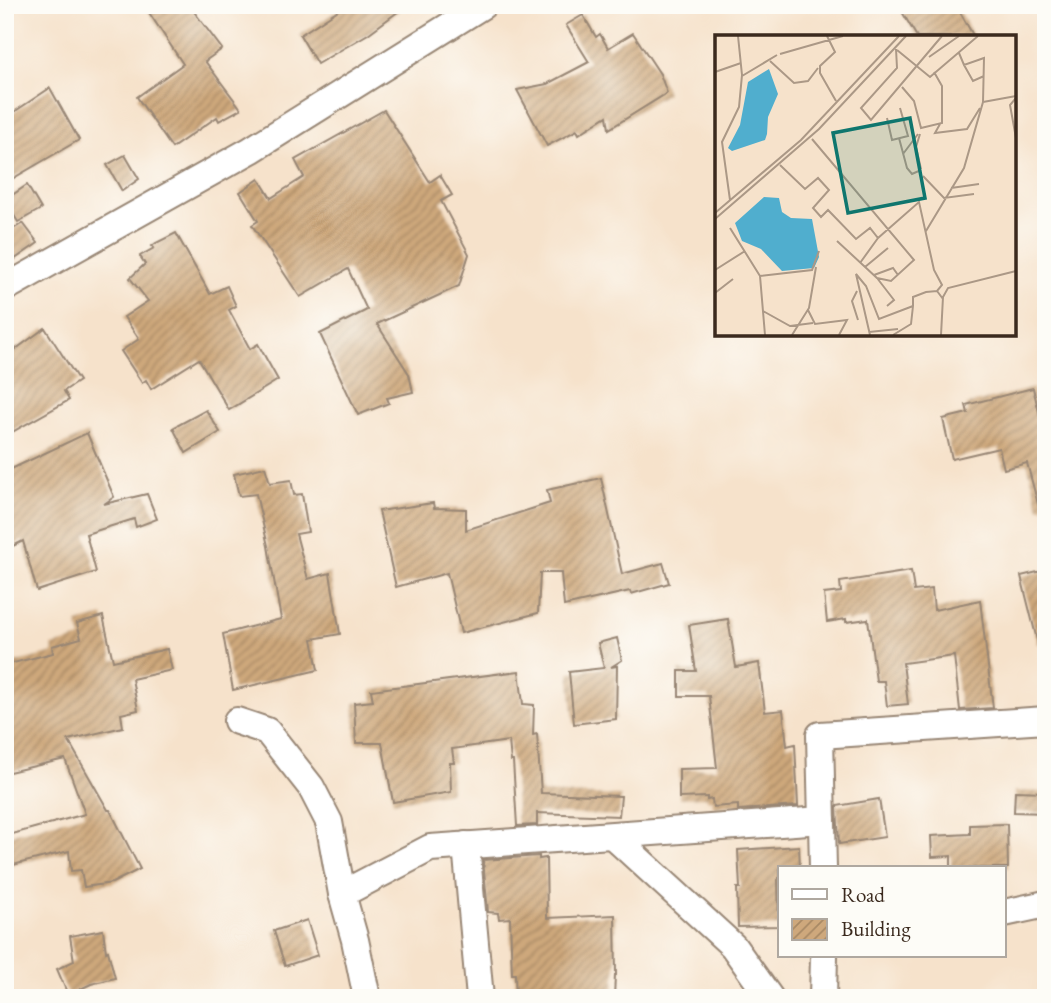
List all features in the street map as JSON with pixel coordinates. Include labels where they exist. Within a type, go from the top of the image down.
[{"type":"street","points":[[5,288],[251,150],[483,5]]},
{"type":"street","points":[[823,866],[820,735],[1046,720]]},
{"type":"street","points":[[237,721],[267,731],[311,787],[329,822],[342,894],[367,998]]},
{"type":"street","points":[[342,894],[430,848],[822,820]]},
{"type":"street","points":[[614,836],[733,946],[770,998]]},
{"type":"street","points":[[466,845],[480,998]]},
{"type":"street","points":[[1006,913],[1046,904]]},
{"type":"street","points":[[823,998],[824,958]]},
{"type":"building","points":[[144,5],[189,5],[222,49],[205,61],[241,109],[219,121],[217,117],[172,148],[137,97],[183,64]]},
{"type":"building","points":[[346,5],[407,5],[368,34],[317,64],[300,35]]},
{"type":"building","points":[[898,5],[956,5],[973,35],[916,35]]},
{"type":"building","points":[[583,15],[596,37],[600,34],[608,48],[633,33],[660,74],[667,93],[609,129],[607,116],[579,134],[577,130],[547,146],[517,90],[547,84],[589,62],[566,25]]},
{"type":"building","points":[[50,88],[79,140],[5,183],[5,118]]},
{"type":"building","points":[[384,110],[430,182],[440,175],[452,195],[441,201],[469,254],[459,286],[377,324],[409,374],[413,392],[387,398],[389,403],[358,415],[320,334],[367,310],[348,269],[300,297],[252,225],[258,221],[240,192],[259,179],[271,198],[304,177],[295,160]]},
{"type":"building","points":[[125,155],[139,179],[122,191],[107,165]]},
{"type":"building","points":[[27,185],[41,209],[18,222],[5,200]]},
{"type":"building","points":[[23,223],[38,243],[15,259],[5,245],[5,234]]},
{"type":"building","points":[[176,233],[210,294],[227,286],[236,306],[229,310],[250,349],[258,344],[278,380],[229,410],[199,359],[151,389],[146,380],[142,383],[121,351],[139,339],[124,317],[148,301],[130,278],[145,264],[140,256],[154,248],[152,246],[156,243]]},
{"type":"building","points":[[45,328],[79,381],[64,391],[69,400],[5,436],[5,357]]},
{"type":"building","points":[[1033,388],[1046,440],[1046,507],[1039,508],[1027,463],[1004,469],[999,448],[952,459],[943,419],[968,413],[966,405]]},
{"type":"building","points":[[206,410],[220,432],[186,453],[173,428]]},
{"type":"building","points":[[87,433],[114,497],[104,504],[147,494],[157,519],[136,527],[134,519],[86,534],[96,572],[37,591],[23,541],[5,550],[5,472]]},
{"type":"building","points":[[265,467],[270,483],[291,480],[294,495],[302,494],[308,532],[296,534],[308,579],[330,573],[340,634],[312,639],[318,670],[233,690],[223,634],[281,619],[256,494],[239,496],[234,474]]},
{"type":"building","points":[[601,478],[622,574],[663,563],[669,583],[631,594],[630,591],[564,606],[561,573],[540,573],[538,613],[461,633],[447,573],[396,587],[379,511],[433,503],[434,508],[466,509],[466,530],[550,503],[547,490]]},
{"type":"building","points":[[1046,570],[1046,643],[1038,644],[1021,576]]},
{"type":"building","points":[[911,571],[914,591],[932,589],[934,610],[980,600],[993,708],[960,710],[954,656],[903,663],[908,704],[887,706],[884,681],[876,681],[868,619],[827,622],[824,594],[841,592],[840,582]]},
{"type":"building","points":[[103,616],[113,661],[167,649],[172,670],[132,679],[138,710],[121,714],[123,727],[68,740],[110,810],[140,869],[112,883],[84,887],[81,870],[71,871],[69,851],[5,867],[5,836],[85,814],[65,759],[5,773],[5,665],[53,653],[52,646],[81,638],[77,623]]},
{"type":"building","points":[[728,619],[736,667],[759,663],[765,712],[783,710],[787,746],[795,744],[798,806],[738,810],[738,805],[713,807],[712,799],[707,800],[707,797],[679,798],[679,769],[717,768],[709,696],[679,696],[679,671],[696,671],[689,625]]},
{"type":"building","points":[[617,638],[622,660],[611,667],[617,666],[616,719],[574,724],[569,672],[604,668],[598,643]]},
{"type":"building","points":[[519,671],[523,704],[534,705],[533,735],[537,734],[541,793],[621,796],[619,816],[537,813],[537,825],[517,826],[513,761],[509,741],[452,749],[454,763],[450,763],[451,792],[393,802],[382,743],[356,743],[354,703],[373,701],[371,690]]},
{"type":"building","points":[[1015,791],[1046,792],[1046,813],[1014,812]]},
{"type":"building","points":[[879,799],[885,837],[839,844],[837,806]]},
{"type":"building","points":[[1007,824],[1008,868],[951,866],[951,856],[932,857],[931,836],[970,834],[970,825]]},
{"type":"building","points":[[799,846],[800,866],[778,866],[778,926],[738,927],[738,850]]},
{"type":"building","points":[[539,856],[539,859],[546,858],[547,918],[615,915],[614,998],[516,998],[515,974],[512,974],[510,918],[499,919],[498,913],[488,912],[483,860]]},
{"type":"building","points":[[307,920],[318,955],[285,966],[274,931]]},
{"type":"building","points":[[103,930],[106,952],[108,951],[115,978],[91,984],[68,995],[57,969],[74,961],[70,936]]}]
